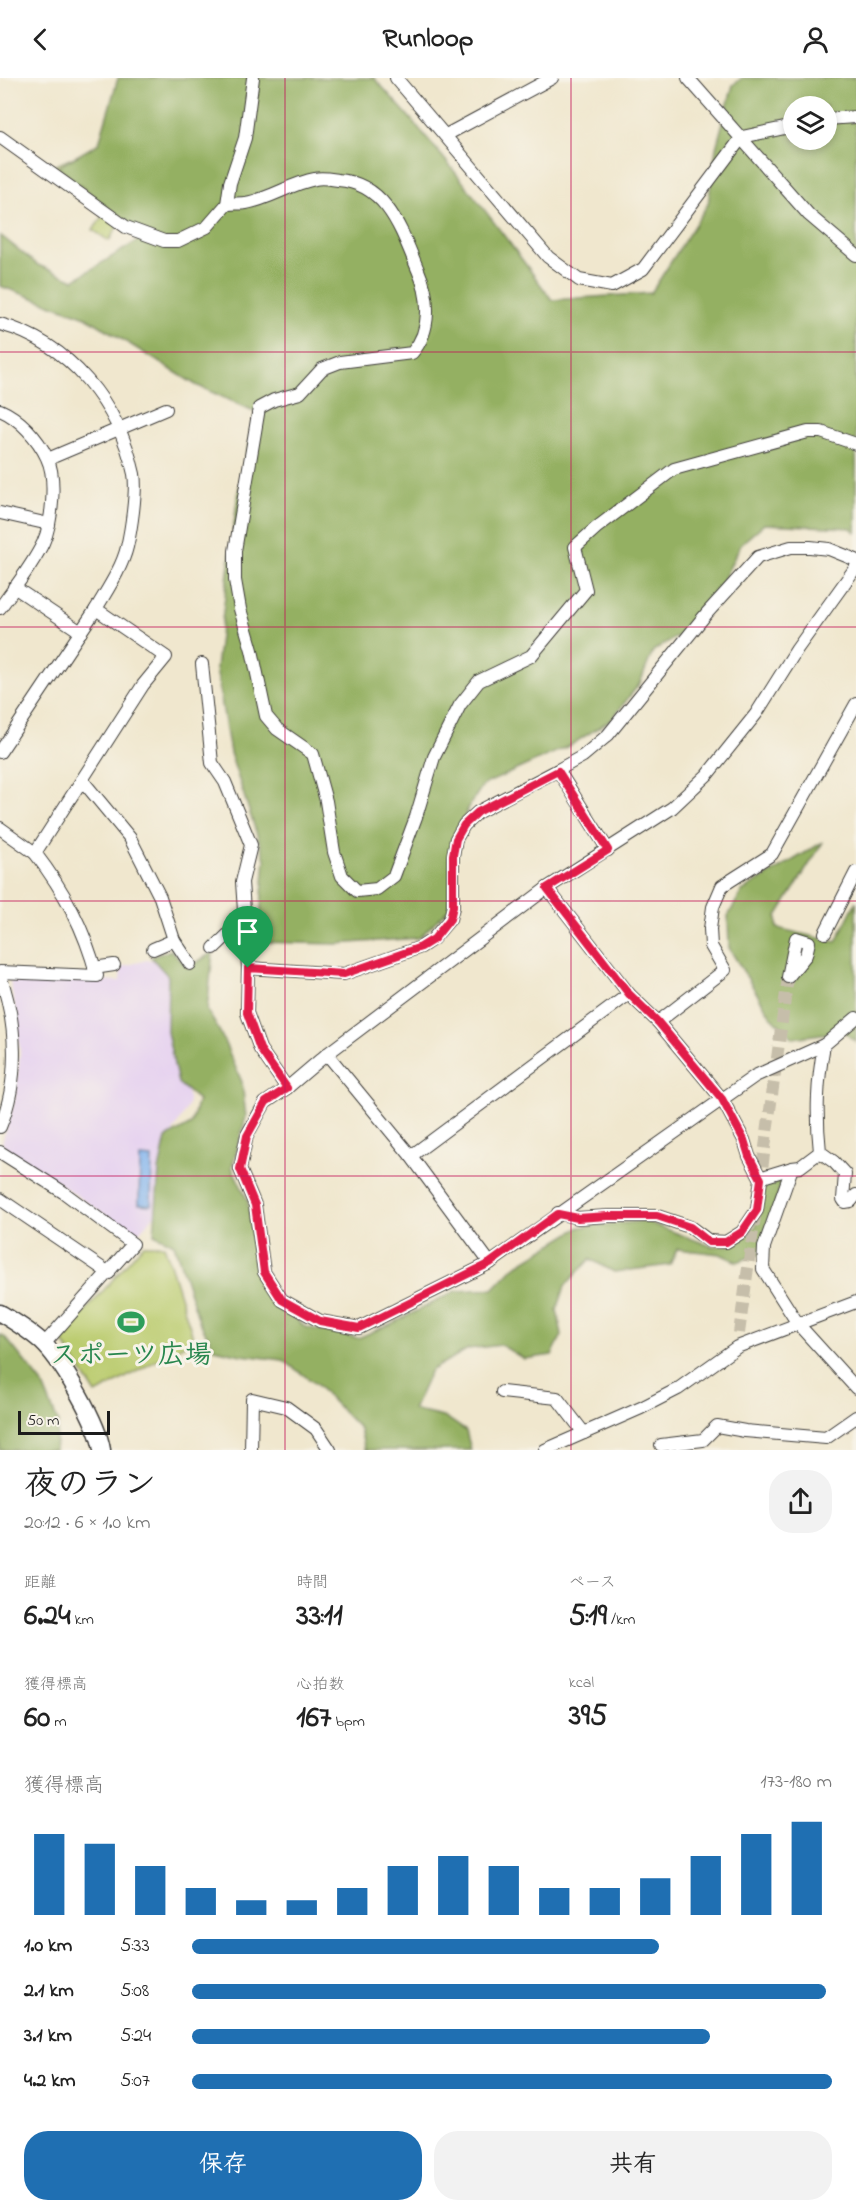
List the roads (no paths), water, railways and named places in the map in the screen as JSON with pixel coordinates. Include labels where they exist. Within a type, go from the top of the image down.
[{"type":"street","points":[[0,137],[126,227],[164,241],[178,241],[207,227],[227,204],[230,183],[245,138],[253,78]]},
{"type":"street","points":[[396,78],[548,257],[579,280],[612,286],[643,269],[742,137],[783,128]]},
{"type":"street","points":[[446,135],[552,78]]},
{"type":"street","points":[[688,78],[809,215],[856,255]]},
{"type":"street","points":[[837,118],[856,117]]},
{"type":"street","points":[[227,204],[247,203],[317,178],[345,180],[371,189],[387,205],[398,225],[423,282],[427,300],[425,332],[421,343],[412,353],[340,362],[322,369],[300,393],[274,399],[259,408],[235,551],[240,609],[252,650],[266,716],[277,729],[313,754],[326,801],[334,852],[342,876],[357,891],[377,889],[394,876],[416,817],[434,757],[460,705],[478,681],[531,656],[586,590],[575,547],[596,528],[674,469],[808,432],[821,432],[856,444]]},
{"type":"street","points":[[0,324],[17,329],[41,341],[78,368],[106,404],[118,428],[134,476],[132,513],[126,550],[96,609],[0,752]]},
{"type":"street","points":[[48,459],[166,409]]},
{"type":"street","points":[[0,410],[12,415],[31,434],[48,459],[52,482],[49,524],[39,550],[0,608]]},
{"type":"street","points":[[0,513],[49,524]]},
{"type":"street","points":[[248,968],[344,974],[421,947],[434,939],[450,919],[453,906],[453,855],[456,839],[464,825],[478,812],[583,756],[608,735],[707,613],[758,557],[791,547],[810,546],[829,549],[856,560]]},
{"type":"street","points":[[856,567],[798,649],[756,714],[707,776],[672,808],[547,888],[266,1102],[247,1136],[240,1169],[255,1205],[264,1272],[282,1300],[320,1321],[359,1328],[490,1263],[755,1076],[824,1045],[856,1018]]},
{"type":"street","points":[[14,587],[81,632]]},
{"type":"street","points":[[35,853],[143,685],[166,657],[96,609]]},
{"type":"street","points":[[202,664],[212,763],[225,782],[251,845],[242,882],[248,968],[247,1013],[260,1049],[287,1088]]},
{"type":"street","points":[[658,1022],[725,970],[711,946],[710,929],[713,907],[722,886],[772,854],[856,704]]},
{"type":"street","points":[[558,771],[608,850]]},
{"type":"street","points":[[82,780],[130,838],[160,897],[174,940],[190,964]]},
{"type":"street","points":[[0,828],[35,853],[58,883],[76,916],[97,976],[0,973],[12,1018],[14,1047],[6,1074],[7,1112],[0,1127]]},
{"type":"street","points":[[825,933],[856,872]]},
{"type":"street","points":[[547,888],[629,994],[658,1022],[722,1099],[744,1140],[749,1156],[761,1179],[757,1210],[742,1232],[726,1242],[709,1242],[690,1227],[657,1216],[578,1218],[558,1214]]},
{"type":"street","points":[[214,948],[245,918]]},
{"type":"street","points":[[153,949],[174,940]]},
{"type":"street","points":[[94,968],[114,965]]},
{"type":"street","points":[[411,1156],[629,994]]},
{"type":"street","points":[[824,1045],[816,1114],[820,1152],[845,1174],[843,1200],[851,1201],[856,1195]]},
{"type":"street","points":[[327,1054],[411,1156],[490,1263]]},
{"type":"street","points":[[0,1152],[63,1192],[133,1244],[44,1344]]},
{"type":"street","points":[[761,1179],[801,1167],[820,1152]]},
{"type":"street","points":[[792,1168],[764,1247],[763,1269],[798,1324],[856,1388]]},
{"type":"street","points":[[0,1199],[109,1273]]},
{"type":"street","points":[[545,1450],[678,1389],[737,1347],[856,1302]]},
{"type":"street","points":[[0,1312],[44,1344],[70,1380],[89,1417],[102,1450]]},
{"type":"street","points":[[737,1347],[740,1333]]},
{"type":"street","points":[[502,1392],[557,1398],[585,1433]]},
{"type":"street","points":[[251,1450],[252,1399],[286,1407],[316,1429],[330,1450]]},
{"type":"street","points":[[661,1445],[703,1440],[717,1426],[745,1431],[826,1438],[856,1417]]},
{"type":"water","points":[[140,1157],[152,1158],[151,1205],[139,1204]]},
{"type":"tunnel","points":[[760,1184],[788,977]]},
{"type":"tunnel","points":[[739,1333],[756,1210]]},
{"type":"place","name":"スポーツ広場","points":[[131,1322]]}]
